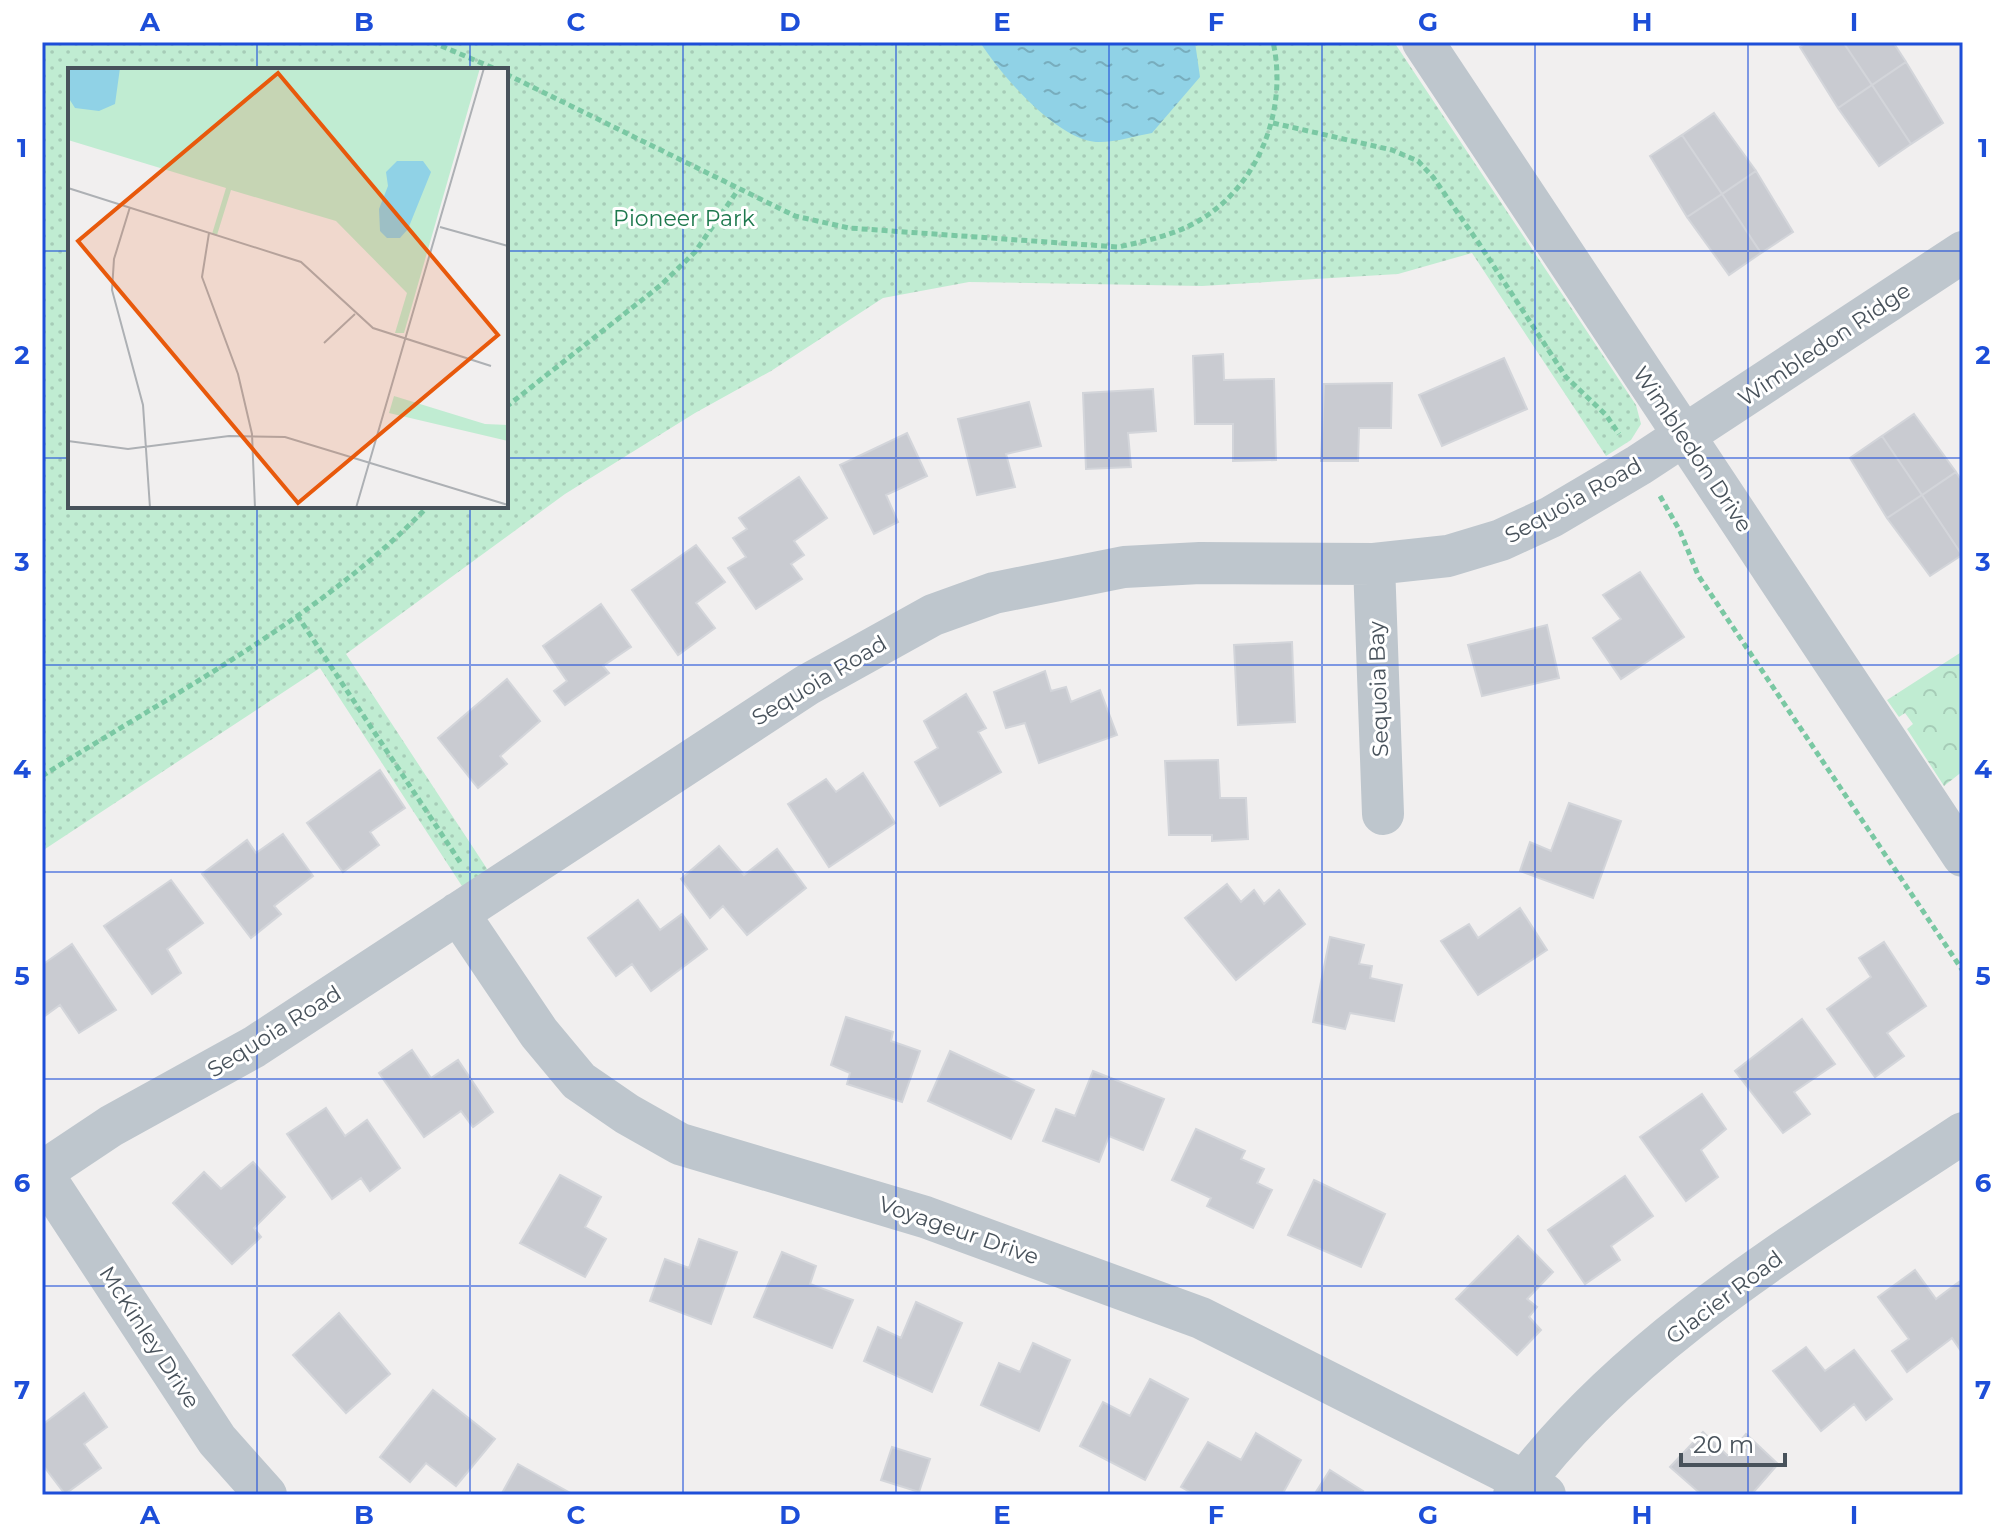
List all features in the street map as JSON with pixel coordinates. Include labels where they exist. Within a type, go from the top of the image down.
[{"type":"street","name":"Wimbledon Drive","points":[[1423,42],[1963,856]]},
{"type":"street","name":"Wimbledon Ridge","points":[[1684,436],[1963,252]]},
{"type":"street","name":"Sequoia Road","points":[[42,1172],[111,1126],[254,1047],[807,685],[933,615],[994,593],[1124,567],[1200,563],[1374,564],[1448,556],[1501,540],[1551,517],[1684,436]]},
{"type":"street","name":"Sequoia Bay","points":[[1374,564],[1383,814]]},
{"type":"street","name":"Voyageur Drive","points":[[470,905],[539,1033],[579,1081],[627,1114],[680,1144],[925,1217],[1201,1318],[1527,1490]]},
{"type":"street","name":"Glacier Road","points":[[1527,1490],[1584,1415],[1660,1346],[1740,1281],[1963,1133]]},
{"type":"street","name":"McKinley Drive","points":[[42,1172],[217,1440],[266,1495]]},
{"type":"path","points":[[432,42],[493,68]]},
{"type":"path","points":[[508,75],[795,216],[849,228],[1118,247],[1161,238],[1201,220],[1232,194],[1253,167],[1273,123],[1279,68],[1273,42]]},
{"type":"path","points":[[508,405],[661,285],[695,252],[738,190]]},
{"type":"path","points":[[42,776],[297,615],[400,535],[426,508]]},
{"type":"path","points":[[297,615],[470,905]]},
{"type":"green space","name":"Pioneer Park","points":[[42,42],[1394,42],[1636,405],[1641,424],[1631,440],[1606,456],[1472,253],[1398,274],[1202,286],[969,282],[883,298],[771,371],[695,413],[565,494],[346,654],[499,887],[473,903],[320,668],[42,851]]},
{"type":"green space","points":[[1963,651],[1963,771],[1944,786],[1907,729],[1913,724],[1905,713],[1899,717],[1887,700]]},
{"type":"water","points":[[980,42],[1195,42],[1200,77],[1152,133],[1096,142],[1064,130],[1030,103]]},
{"type":"building","points":[[1808,42],[1843,42],[1872,85],[1838,108],[1800,47]]},
{"type":"building","points":[[1843,42],[1893,42],[1906,62],[1872,85]]},
{"type":"building","points":[[1906,62],[1943,123],[1911,144],[1872,85]]},
{"type":"building","points":[[1872,85],[1911,144],[1879,166],[1838,108]]},
{"type":"building","points":[[1714,113],[1756,171],[1722,194],[1682,135]]},
{"type":"building","points":[[1682,135],[1722,194],[1687,217],[1650,156]]},
{"type":"building","points":[[1756,171],[1793,232],[1761,253],[1722,194]]},
{"type":"building","points":[[1722,194],[1761,253],[1729,275],[1687,217]]},
{"type":"building","points":[[1223,354],[1224,380],[1274,379],[1276,460],[1233,461],[1233,424],[1195,424],[1193,356]]},
{"type":"building","points":[[1504,358],[1527,409],[1442,446],[1419,395]]},
{"type":"building","points":[[1392,383],[1391,428],[1359,428],[1358,461],[1321,461],[1324,384]]},
{"type":"building","points":[[1153,389],[1156,431],[1128,433],[1131,467],[1086,469],[1083,393]]},
{"type":"building","points":[[1029,402],[1041,446],[1006,454],[1015,487],[977,495],[958,419]]},
{"type":"building","points":[[1914,414],[1956,472],[1922,495],[1882,436]]},
{"type":"building","points":[[907,433],[927,476],[886,495],[898,522],[874,534],[840,465]]},
{"type":"building","points":[[1882,436],[1922,495],[1887,518],[1850,458]]},
{"type":"building","points":[[1956,472],[1963,483],[1962,555],[1922,495]]},
{"type":"building","points":[[799,477],[827,518],[794,541],[804,555],[791,564],[802,579],[756,609],[728,568],[746,557],[733,538],[747,529],[739,518]]},
{"type":"building","points":[[1922,495],[1962,555],[1930,576],[1887,518]]},
{"type":"building","points":[[696,545],[725,582],[696,603],[715,628],[678,655],[632,590]]},
{"type":"building","points":[[1640,572],[1684,637],[1621,679],[1593,638],[1621,619],[1603,595]]},
{"type":"building","points":[[601,604],[631,647],[603,666],[609,673],[565,705],[554,691],[567,681],[543,646]]},
{"type":"building","points":[[1547,625],[1559,678],[1482,696],[1468,645]]},
{"type":"building","points":[[1292,642],[1295,722],[1238,725],[1234,645]]},
{"type":"building","points":[[1045,671],[1051,691],[1066,687],[1071,702],[1100,690],[1117,735],[1039,763],[1025,723],[1006,728],[994,692]]},
{"type":"building","points":[[507,679],[540,721],[500,756],[507,764],[478,788],[438,738]]},
{"type":"building","points":[[966,694],[986,728],[978,732],[1001,772],[940,806],[915,762],[938,748],[924,721]]},
{"type":"building","points":[[1218,760],[1220,798],[1246,798],[1248,839],[1212,841],[1212,835],[1169,835],[1165,761]]},
{"type":"building","points":[[380,770],[405,808],[370,832],[379,845],[343,872],[307,823]]},
{"type":"building","points":[[863,773],[895,823],[829,867],[788,804],[826,779],[836,792]]},
{"type":"building","points":[[1569,803],[1621,821],[1593,898],[1520,871],[1530,842],[1551,851]]},
{"type":"building","points":[[283,834],[313,876],[274,906],[281,914],[251,938],[202,874],[247,840],[256,853]]},
{"type":"building","points":[[719,846],[744,875],[777,849],[806,888],[747,935],[723,906],[710,918],[681,879]]},
{"type":"building","points":[[171,880],[203,923],[167,949],[181,973],[152,994],[104,926]]},
{"type":"building","points":[[1227,884],[1241,902],[1254,890],[1264,904],[1279,890],[1305,924],[1236,980],[1185,918]]},
{"type":"building","points":[[638,900],[660,930],[682,914],[707,949],[651,991],[632,964],[616,976],[588,938]]},
{"type":"building","points":[[1520,908],[1547,950],[1478,995],[1441,941],[1469,924],[1478,938]]},
{"type":"building","points":[[1330,937],[1364,945],[1359,964],[1372,966],[1370,978],[1402,985],[1394,1021],[1350,1013],[1345,1029],[1313,1022]]},
{"type":"building","points":[[1884,942],[1926,1006],[1887,1033],[1904,1056],[1875,1077],[1827,1009],[1871,977],[1859,958]]},
{"type":"building","points":[[72,944],[116,1010],[79,1033],[60,1005],[42,1018],[42,965]]},
{"type":"building","points":[[846,1017],[893,1032],[891,1041],[920,1051],[902,1102],[847,1084],[850,1073],[831,1065]]},
{"type":"building","points":[[1802,1019],[1835,1064],[1794,1092],[1810,1114],[1783,1133],[1735,1071]]},
{"type":"building","points":[[412,1050],[431,1078],[458,1060],[493,1112],[473,1127],[461,1111],[424,1137],[379,1073]]},
{"type":"building","points":[[950,1051],[1034,1090],[1011,1139],[928,1101]]},
{"type":"building","points":[[1093,1071],[1164,1099],[1143,1150],[1109,1136],[1099,1162],[1043,1141],[1056,1109],[1075,1116]]},
{"type":"building","points":[[1702,1094],[1726,1129],[1701,1150],[1718,1177],[1686,1201],[1640,1137]]},
{"type":"building","points":[[326,1108],[345,1136],[367,1120],[400,1168],[370,1191],[361,1178],[332,1199],[287,1134]]},
{"type":"building","points":[[1196,1129],[1245,1151],[1241,1159],[1264,1169],[1257,1183],[1272,1190],[1253,1228],[1207,1206],[1211,1198],[1172,1180]]},
{"type":"building","points":[[253,1162],[285,1197],[254,1228],[261,1237],[232,1264],[173,1203],[204,1172],[221,1189]]},
{"type":"building","points":[[560,1175],[601,1197],[585,1227],[606,1239],[585,1277],[520,1243]]},
{"type":"building","points":[[1625,1176],[1653,1216],[1611,1246],[1620,1260],[1585,1284],[1548,1230]]},
{"type":"building","points":[[1314,1180],[1385,1214],[1361,1267],[1288,1235]]},
{"type":"building","points":[[1518,1236],[1553,1272],[1527,1299],[1537,1307],[1529,1317],[1541,1330],[1517,1355],[1456,1299]]},
{"type":"building","points":[[699,1239],[737,1252],[711,1324],[650,1301],[665,1259],[689,1268]]},
{"type":"building","points":[[782,1252],[816,1266],[810,1284],[853,1300],[832,1348],[754,1317]]},
{"type":"building","points":[[1915,1270],[1936,1299],[1959,1282],[1963,1287],[1963,1354],[1952,1338],[1907,1372],[1892,1351],[1909,1339],[1878,1297]]},
{"type":"building","points":[[916,1302],[962,1323],[932,1392],[864,1361],[878,1327],[901,1338]]},
{"type":"building","points":[[339,1313],[390,1374],[346,1413],[293,1355]]},
{"type":"building","points":[[1033,1343],[1070,1360],[1039,1431],[981,1405],[999,1363],[1020,1372]]},
{"type":"building","points":[[1806,1347],[1825,1371],[1854,1350],[1892,1399],[1866,1420],[1854,1404],[1821,1431],[1773,1371]]},
{"type":"building","points":[[1806,1347],[1825,1371],[1854,1350],[1892,1399],[1866,1420],[1854,1404],[1821,1431],[1773,1371]]},
{"type":"building","points":[[1150,1379],[1188,1399],[1145,1480],[1080,1446],[1103,1402],[1130,1416]]},
{"type":"building","points":[[433,1390],[495,1439],[456,1486],[426,1463],[410,1482],[380,1457]]},
{"type":"building","points":[[84,1393],[107,1427],[84,1444],[101,1468],[65,1494],[42,1464],[42,1425]]},
{"type":"building","points":[[1703,1432],[1728,1456],[1746,1434],[1778,1464],[1751,1495],[1702,1495],[1670,1467]]},
{"type":"building","points":[[1256,1433],[1301,1460],[1282,1495],[1195,1495],[1181,1487],[1208,1442],[1241,1460]]},
{"type":"building","points":[[892,1447],[930,1459],[919,1492],[881,1480]]},
{"type":"building","points":[[518,1464],[574,1495],[501,1495]]},
{"type":"building","points":[[1330,1470],[1363,1491],[1360,1495],[1314,1495]]}]
